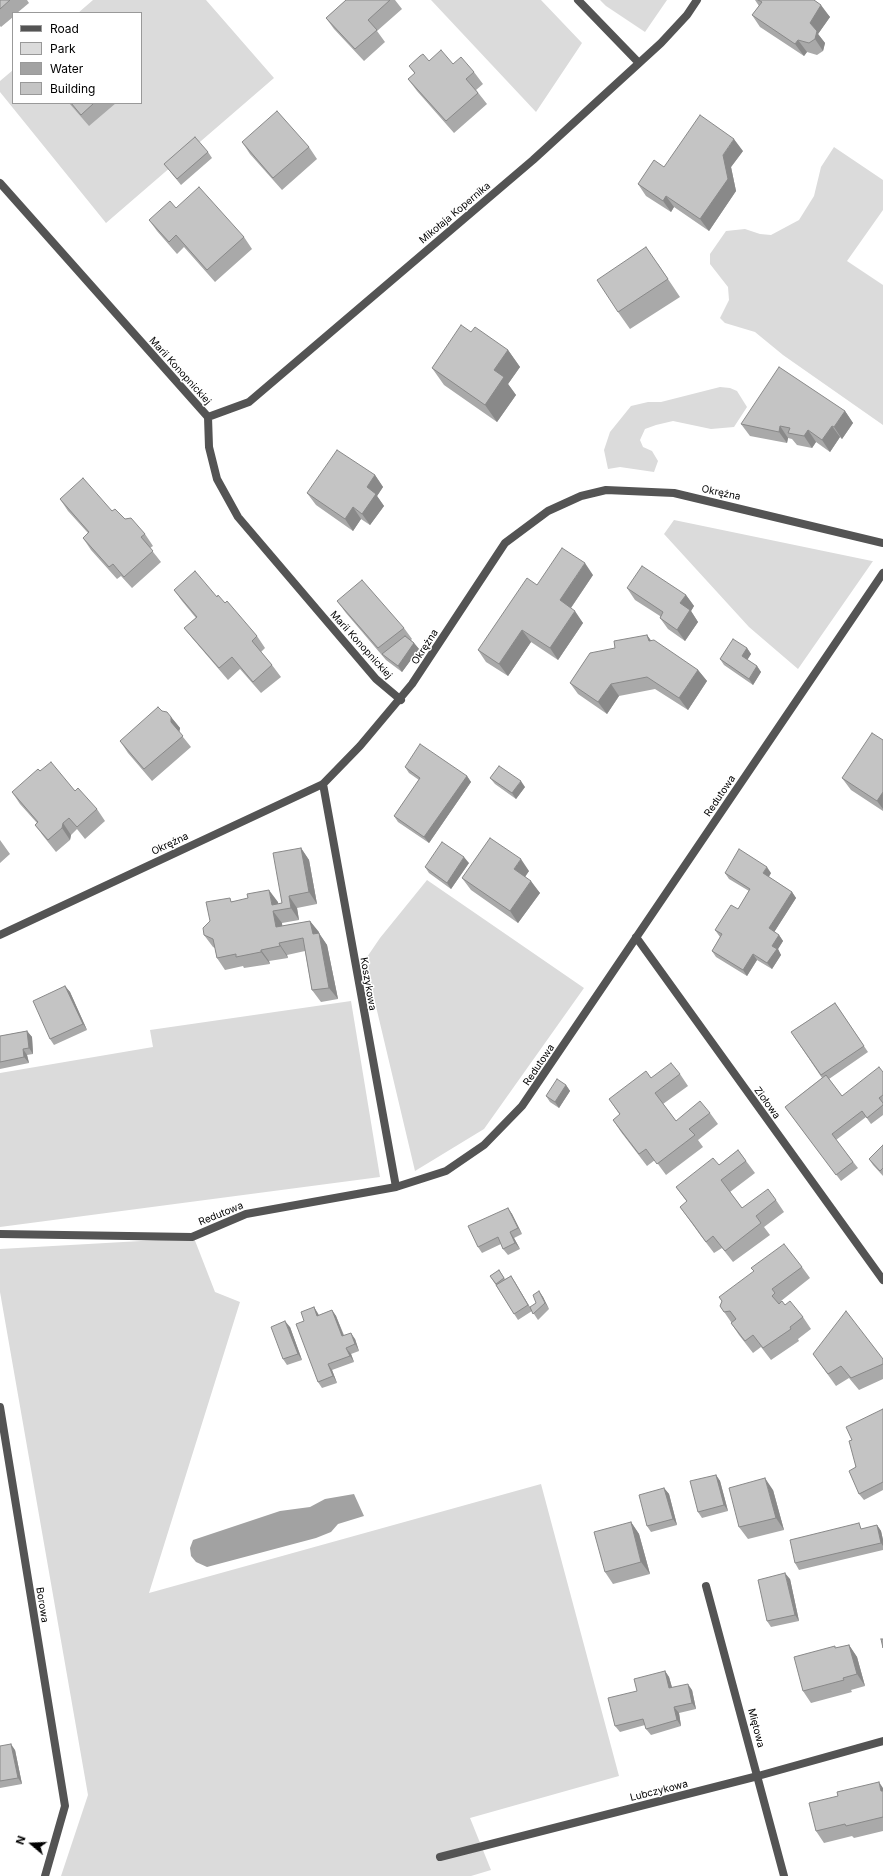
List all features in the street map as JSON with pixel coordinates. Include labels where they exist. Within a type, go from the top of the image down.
[{"type":"street","points":[[578,0],[638,62]]},
{"type":"street","name":"Mikołaja Kopernika","points":[[208,418],[249,402],[534,160],[638,62],[661,43],[687,15],[697,0]]},
{"type":"street","name":"Marii Konopnickiej","points":[[0,183],[208,418],[209,447],[217,479],[238,517],[376,679],[401,700]]},
{"type":"street","name":"Okrężna","points":[[0,935],[323,784],[401,700],[505,543],[548,511],[581,496],[606,490],[674,493],[883,543]]},
{"type":"street","name":"Redutowa","points":[[0,1234],[192,1236],[246,1214],[396,1187],[446,1171],[484,1145],[522,1106],[883,573]]},
{"type":"street","name":"Koszykowa","points":[[323,784],[396,1187]]},
{"type":"street","name":"Ziołowa","points":[[636,937],[883,1280]]},
{"type":"street","name":"Borowa","points":[[0,1407],[65,1806],[45,1876]]},
{"type":"street","name":"Miętowa","points":[[706,1586],[784,1876]]},
{"type":"street","name":"Lubczykowa","points":[[440,1857],[758,1776],[883,1741]]},
{"type":"green space","points":[[93,0],[206,0],[274,78],[106,223],[0,92],[0,81],[12,71],[12,104],[142,104],[142,12],[79,12]]},
{"type":"green space","points":[[431,0],[541,0],[582,43],[536,112]]},
{"type":"green space","points":[[600,0],[667,0],[645,32],[606,6]]},
{"type":"green space","points":[[834,147],[883,180],[883,210],[847,261],[883,285],[883,425],[783,355],[755,332],[725,323],[720,318],[729,300],[728,287],[710,264],[710,254],[726,231],[745,229],[760,234],[771,235],[799,220],[814,196],[821,167]]},
{"type":"green space","points":[[720,387],[730,388],[737,391],[747,407],[734,427],[711,429],[673,421],[656,425],[645,429],[640,440],[643,447],[652,451],[658,461],[654,472],[620,467],[608,469],[604,450],[610,432],[631,406],[648,402],[661,402]]},
{"type":"green space","points":[[674,520],[873,561],[798,669],[749,627],[664,534]]},
{"type":"green space","points":[[427,880],[584,988],[484,1129],[415,1171],[365,960],[380,938]]},
{"type":"green space","points":[[351,1001],[380,1177],[0,1227],[0,1073],[153,1047],[150,1030]]},
{"type":"green space","points":[[194,1238],[215,1292],[240,1302],[149,1593],[541,1484],[619,1776],[470,1818],[491,1870],[471,1876],[61,1876],[88,1795],[0,1292],[0,1249]]},
{"type":"water","points":[[354,1494],[364,1516],[338,1524],[331,1532],[316,1538],[207,1567],[196,1562],[191,1556],[190,1548],[193,1540],[280,1511],[310,1507],[325,1499]]},
{"type":"building","points":[[0,0],[10,0],[0,9]]},
{"type":"building","points":[[346,0],[390,0],[368,20],[377,30],[355,49],[326,18]]},
{"type":"building","points":[[758,0],[814,0],[821,5],[810,23],[817,31],[815,39],[809,43],[798,40],[795,44],[752,15],[762,2]]},
{"type":"building","points":[[441,50],[453,64],[461,57],[474,72],[466,79],[478,93],[446,121],[408,79],[415,73],[409,66],[420,56],[423,54],[429,61]]},
{"type":"building","points":[[72,104],[93,104],[81,115]]},
{"type":"building","points":[[277,111],[309,147],[273,178],[242,142]]},
{"type":"building","points":[[700,115],[734,139],[723,155],[728,179],[700,219],[666,196],[663,201],[638,184],[654,160],[664,167]]},
{"type":"building","points":[[195,137],[208,152],[177,179],[164,164]]},
{"type":"building","points":[[199,187],[244,237],[207,270],[176,235],[169,242],[149,220],[170,201],[176,208]]},
{"type":"building","points":[[646,247],[668,279],[618,312],[597,280]]},
{"type":"building","points":[[461,325],[471,332],[475,327],[508,350],[494,370],[504,377],[485,405],[432,368]]},
{"type":"building","points":[[779,367],[845,411],[834,427],[832,426],[822,440],[808,430],[804,436],[788,433],[790,428],[780,426],[779,432],[741,424]]},
{"type":"building","points":[[337,450],[375,475],[367,487],[376,494],[362,514],[353,507],[345,519],[307,493]]},
{"type":"building","points":[[83,478],[112,511],[115,509],[125,519],[131,518],[145,534],[141,537],[153,551],[124,577],[113,564],[109,567],[83,538],[89,532],[60,499]]},
{"type":"building","points":[[562,548],[585,563],[560,600],[575,611],[550,648],[522,630],[499,664],[478,650],[527,578],[537,585]]},
{"type":"building","points":[[642,566],[686,595],[680,603],[690,610],[677,630],[660,618],[663,612],[627,588]]},
{"type":"building","points":[[195,571],[217,597],[218,595],[225,603],[227,601],[257,636],[252,641],[272,665],[253,682],[232,657],[219,668],[184,628],[197,617],[174,590]]},
{"type":"building","points":[[362,580],[404,628],[378,648],[337,601]]},
{"type":"building","points":[[647,635],[649,641],[654,640],[698,670],[679,698],[647,677],[611,684],[598,702],[570,683],[590,653],[615,648],[614,641]]},
{"type":"building","points":[[405,636],[414,643],[398,666],[382,654]]},
{"type":"building","points":[[733,639],[747,648],[742,656],[757,666],[749,679],[720,659]]},
{"type":"building","points":[[158,707],[162,711],[167,712],[171,717],[171,722],[183,736],[144,769],[120,741]]},
{"type":"building","points":[[872,733],[883,740],[883,792],[877,801],[842,778]]},
{"type":"building","points":[[420,744],[467,776],[424,837],[394,816],[420,778],[405,767]]},
{"type":"building","points":[[51,762],[75,791],[78,788],[97,809],[77,827],[69,818],[63,823],[62,828],[48,840],[35,825],[38,822],[12,792],[38,769],[40,771]]},
{"type":"building","points":[[499,766],[521,781],[512,793],[490,778]]},
{"type":"building","points":[[490,838],[521,859],[514,869],[531,881],[510,911],[462,878]]},
{"type":"building","points":[[442,842],[464,857],[447,883],[425,867]]},
{"type":"building","points":[[301,848],[309,892],[289,896],[291,908],[273,911],[276,927],[310,921],[313,934],[319,933],[329,988],[312,990],[303,938],[279,943],[280,946],[261,950],[261,952],[236,957],[236,954],[217,958],[213,939],[204,935],[203,928],[210,921],[206,902],[230,898],[231,902],[248,898],[247,894],[269,890],[272,905],[282,903],[273,853]]},
{"type":"building","points":[[739,849],[767,867],[763,873],[792,892],[769,928],[779,935],[772,946],[777,949],[767,963],[753,954],[743,970],[712,951],[722,934],[715,930],[731,905],[738,909],[750,889],[725,873]]},
{"type":"building","points":[[65,986],[83,1024],[50,1039],[33,1001]]},
{"type":"building","points":[[835,1003],[864,1046],[821,1075],[791,1032]]},
{"type":"building","points":[[27,1031],[29,1048],[23,1049],[24,1057],[0,1062],[0,1036]]},
{"type":"building","points":[[671,1063],[680,1074],[655,1093],[676,1121],[700,1101],[710,1113],[689,1129],[695,1135],[657,1164],[646,1149],[639,1154],[613,1120],[620,1114],[609,1099],[646,1071],[651,1078]]},
{"type":"building","points":[[879,1067],[883,1072],[883,1095],[879,1098],[883,1105],[867,1118],[862,1111],[832,1134],[853,1162],[836,1175],[785,1107],[826,1075],[842,1096]]},
{"type":"building","points":[[557,1079],[566,1085],[555,1102],[546,1096]]},
{"type":"building","points":[[883,1145],[883,1168],[880,1171],[869,1159]]},
{"type":"building","points":[[738,1150],[746,1161],[721,1180],[742,1208],[768,1189],[776,1200],[756,1216],[761,1223],[725,1251],[713,1236],[706,1242],[680,1207],[687,1201],[676,1187],[713,1158],[719,1165]]},
{"type":"building","points":[[508,1208],[518,1228],[510,1232],[515,1243],[503,1249],[498,1237],[478,1247],[468,1226]]},
{"type":"building","points":[[784,1244],[802,1267],[772,1289],[775,1293],[772,1296],[779,1304],[782,1301],[785,1305],[790,1301],[803,1317],[790,1327],[791,1329],[763,1348],[753,1335],[745,1341],[731,1323],[736,1319],[730,1311],[724,1312],[720,1306],[722,1301],[719,1297],[754,1271],[751,1268]]},
{"type":"building","points":[[499,1270],[504,1278],[496,1284],[490,1276]]},
{"type":"building","points":[[511,1276],[528,1305],[514,1314],[496,1285]]},
{"type":"building","points":[[539,1291],[545,1303],[533,1314],[530,1307],[536,1303],[533,1295]]},
{"type":"building","points":[[314,1307],[317,1316],[332,1310],[342,1336],[351,1333],[355,1344],[346,1348],[350,1356],[328,1364],[333,1376],[318,1382],[296,1324],[304,1321],[301,1312]]},
{"type":"building","points":[[846,1311],[883,1359],[883,1364],[851,1378],[841,1366],[828,1374],[813,1354]]},
{"type":"building","points":[[285,1321],[298,1354],[283,1359],[271,1327]]},
{"type":"building","points":[[883,1409],[883,1482],[859,1494],[849,1471],[856,1467],[849,1441],[852,1440],[846,1427]]},
{"type":"building","points":[[716,1475],[724,1505],[698,1512],[690,1481]]},
{"type":"building","points":[[765,1478],[776,1518],[739,1527],[729,1488]]},
{"type":"building","points":[[664,1488],[673,1519],[647,1526],[639,1495]]},
{"type":"building","points":[[631,1522],[641,1562],[605,1572],[594,1532]]},
{"type":"building","points":[[859,1523],[861,1529],[877,1525],[881,1543],[795,1563],[790,1540]]},
{"type":"building","points":[[785,1573],[795,1615],[767,1621],[758,1580]]},
{"type":"building","points":[[849,1645],[857,1674],[843,1678],[844,1680],[803,1691],[794,1657],[835,1646],[835,1648]]},
{"type":"building","points":[[665,1671],[669,1688],[688,1684],[692,1703],[674,1707],[677,1720],[646,1729],[643,1719],[615,1726],[608,1698],[637,1691],[634,1679]]},
{"type":"building","points":[[11,1744],[18,1778],[0,1781],[0,1746]]},
{"type":"building","points":[[879,1782],[881,1791],[883,1791],[883,1817],[846,1826],[845,1824],[816,1831],[809,1803],[838,1796],[837,1792]]}]
